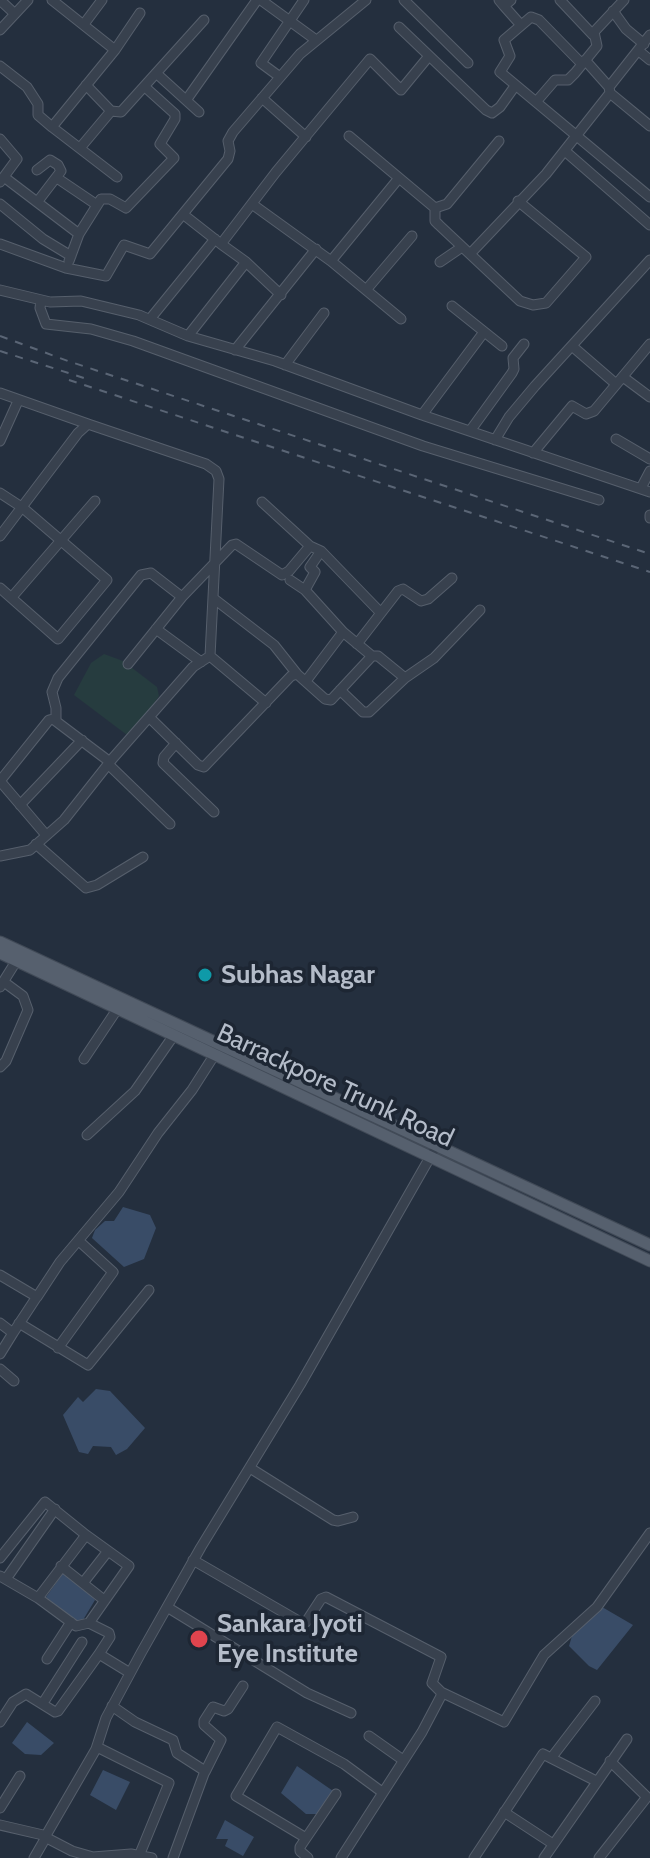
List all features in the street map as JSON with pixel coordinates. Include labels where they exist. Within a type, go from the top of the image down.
[{"type":"main road","name":"Barrackpore Trunk Road","points":[[0,942],[19,956],[174,1035],[650,1245]]},
{"type":"main road","name":"Barrackpore Trunk Road","points":[[0,953],[19,956],[434,1150],[650,1261]]},
{"type":"street","points":[[0,0],[15,14]]},
{"type":"street","points":[[0,30],[28,0]]},
{"type":"street","points":[[52,0],[115,50]]},
{"type":"street","points":[[84,24],[102,0]]},
{"type":"street","points":[[187,99],[259,0],[316,40]]},
{"type":"street","points":[[280,77],[261,63],[304,0]]},
{"type":"street","points":[[0,244],[66,268],[106,276],[124,245],[150,254],[228,159],[229,137],[262,98],[316,40],[366,0]]},
{"type":"street","points":[[404,0],[468,63]]},
{"type":"street","points":[[536,102],[552,82],[568,80],[597,46],[593,35],[560,0]]},
{"type":"street","points":[[593,35],[624,0]]},
{"type":"street","points":[[505,2],[520,24]]},
{"type":"street","points":[[613,11],[650,60]]},
{"type":"street","points":[[52,127],[115,50],[140,13]]},
{"type":"street","points":[[650,126],[535,17],[520,24],[504,40],[510,56],[500,72],[650,197]]},
{"type":"street","points":[[86,85],[111,111],[116,114],[121,112],[204,20]]},
{"type":"street","points":[[399,27],[492,113],[515,86]]},
{"type":"street","points":[[440,262],[466,250],[565,151],[650,35]]},
{"type":"street","points":[[150,319],[252,204],[370,59],[401,90],[429,56]]},
{"type":"street","points":[[2,71],[27,87],[38,104],[38,115],[117,177]]},
{"type":"street","points":[[156,73],[199,112]]},
{"type":"street","points":[[66,268],[79,234],[101,199],[110,199],[126,208],[174,158],[160,144],[175,114],[145,87]]},
{"type":"street","points":[[262,98],[306,137]]},
{"type":"street","points":[[80,148],[111,111]]},
{"type":"street","points":[[349,136],[435,208]]},
{"type":"street","points":[[0,139],[17,159],[2,180],[38,201],[79,234]]},
{"type":"street","points":[[435,208],[447,204],[499,141]]},
{"type":"street","points":[[565,151],[650,225]]},
{"type":"street","points":[[37,170],[50,160],[61,171],[38,201]]},
{"type":"street","points":[[57,178],[97,205]]},
{"type":"street","points":[[331,261],[399,178]]},
{"type":"street","points":[[435,208],[435,221],[520,301],[533,305],[546,303],[586,257],[518,201]]},
{"type":"street","points":[[0,204],[43,239],[71,256]]},
{"type":"street","points":[[252,204],[316,249],[401,319]]},
{"type":"street","points":[[184,215],[246,262],[281,295]]},
{"type":"street","points":[[366,290],[412,236]]},
{"type":"street","points":[[235,350],[316,249]]},
{"type":"street","points":[[495,440],[509,417],[650,260]]},
{"type":"street","points":[[188,336],[246,262]]},
{"type":"street","points":[[0,290],[41,300],[93,303],[150,319],[188,336],[285,365],[645,490],[650,471]]},
{"type":"street","points":[[41,300],[40,308],[46,324],[91,329],[133,341],[423,446],[599,500]]},
{"type":"street","points":[[452,306],[502,346]]},
{"type":"street","points":[[285,365],[324,313]]},
{"type":"street","points":[[422,415],[484,332]]},
{"type":"street","points":[[470,431],[512,373],[513,358],[524,344]]},
{"type":"street","points":[[533,453],[572,406],[590,414],[650,344]]},
{"type":"street","points":[[572,346],[620,381],[650,397]]},
{"type":"street","points":[[0,393],[206,464],[216,471],[219,479],[213,598],[205,659],[193,667],[149,717],[64,820],[30,850],[0,856]]},
{"type":"street","points":[[0,441],[18,401]]},
{"type":"street","points":[[0,536],[88,424]]},
{"type":"street","points":[[616,439],[650,459]]},
{"type":"street","points":[[0,493],[23,508],[107,580],[58,639],[0,588]]},
{"type":"street","points":[[12,597],[95,501]]},
{"type":"street","points":[[262,502],[310,546],[321,551],[380,612]]},
{"type":"street","points":[[128,664],[182,597],[236,544],[277,573],[286,575],[310,546]]},
{"type":"street","points":[[305,590],[315,572],[310,567],[321,551]]},
{"type":"street","points":[[56,720],[52,692],[58,678],[141,575],[151,573],[182,597]]},
{"type":"street","points":[[357,644],[398,591],[403,589],[416,599],[428,599],[452,578]]},
{"type":"street","points":[[290,580],[305,590],[357,644],[405,678]]},
{"type":"street","points":[[213,598],[274,645],[297,674],[325,699],[331,700],[372,656]]},
{"type":"street","points":[[340,690],[365,713],[405,678],[434,658],[480,610]]},
{"type":"street","points":[[156,629],[205,659],[266,703]]},
{"type":"street","points":[[306,681],[343,632]]},
{"type":"street","points":[[149,717],[198,765],[204,767],[297,674]]},
{"type":"street","points":[[46,835],[0,781],[49,720],[56,720],[109,763],[170,824]]},
{"type":"street","points":[[20,805],[82,740]]},
{"type":"street","points":[[176,743],[164,757],[163,763],[214,812]]},
{"type":"street","points":[[36,844],[86,888],[97,885],[143,857]]},
{"type":"street","points":[[0,1067],[6,1061],[28,1010],[23,996],[2,984],[19,956]]},
{"type":"street","points":[[84,1059],[118,1008]]},
{"type":"street","points":[[87,1135],[135,1091],[174,1035]]},
{"type":"street","points":[[0,1354],[60,1262],[119,1192],[215,1054]]},
{"type":"street","points":[[34,1858],[97,1747],[99,1734],[112,1706],[193,1560],[250,1468],[434,1150]]},
{"type":"street","points":[[58,1348],[113,1272],[79,1241]]},
{"type":"street","points":[[0,1275],[36,1298]]},
{"type":"street","points":[[19,1323],[86,1365],[149,1290]]},
{"type":"street","points":[[0,1323],[13,1333]]},
{"type":"street","points":[[0,1369],[14,1381]]},
{"type":"street","points":[[250,1468],[333,1520],[353,1517]]},
{"type":"street","points":[[0,1558],[44,1503],[55,1509],[129,1567],[89,1623]]},
{"type":"street","points":[[0,1722],[13,1702],[23,1694],[29,1694],[58,1712],[110,1634],[89,1623],[77,1626],[3,1578],[55,1509]]},
{"type":"street","points":[[193,1560],[302,1623],[326,1597],[436,1652],[441,1662],[432,1683],[441,1692],[504,1722],[544,1655],[597,1607],[647,1545],[650,1533]]},
{"type":"street","points":[[38,1598],[86,1535]]},
{"type":"street","points":[[83,1583],[108,1551]]},
{"type":"street","points":[[61,1566],[104,1600]]},
{"type":"street","points":[[167,1607],[307,1693],[351,1713]]},
{"type":"street","points":[[47,1659],[71,1622]]},
{"type":"street","points":[[43,1703],[82,1642]]},
{"type":"street","points":[[99,1654],[130,1673]]},
{"type":"street","points":[[173,1858],[205,1772],[221,1740],[205,1726],[204,1721],[213,1707],[228,1709],[243,1686]]},
{"type":"street","points":[[341,1858],[432,1715],[441,1692]]},
{"type":"street","points":[[552,1757],[595,1701]]},
{"type":"street","points":[[112,1706],[131,1720],[173,1740],[177,1753],[205,1772]]},
{"type":"street","points":[[306,1838],[236,1796],[277,1727],[344,1764],[382,1792]]},
{"type":"street","points":[[369,1736],[403,1760]]},
{"type":"street","points":[[544,1858],[627,1739]]},
{"type":"street","points":[[97,1747],[169,1783],[139,1856]]},
{"type":"street","points":[[474,1858],[543,1755],[596,1781]]},
{"type":"street","points":[[599,1858],[646,1805],[647,1796],[610,1761]]},
{"type":"street","points":[[0,1808],[20,1776]]},
{"type":"street","points":[[308,1858],[299,1850],[336,1794]]},
{"type":"street","points":[[504,1812],[553,1844]]},
{"type":"street","points":[[0,1825],[45,1837],[90,1857],[152,1858]]},
{"type":"green space","points":[[104,654],[123,661],[157,687],[159,696],[131,738],[74,695],[91,663]]},
{"type":"water","points":[[123,1207],[150,1215],[156,1228],[144,1259],[124,1267],[92,1238],[95,1230],[105,1221],[114,1221]]},
{"type":"water","points":[[96,1389],[110,1391],[145,1428],[127,1449],[116,1455],[111,1447],[93,1446],[88,1454],[79,1452],[63,1415],[78,1397],[83,1402]]},
{"type":"water","points":[[64,1572],[95,1600],[83,1620],[76,1622],[46,1597]]},
{"type":"water","points":[[602,1607],[633,1625],[597,1670],[569,1646],[572,1636]]},
{"type":"water","points":[[27,1722],[54,1743],[41,1755],[25,1754],[12,1743]]},
{"type":"water","points":[[297,1766],[336,1793],[318,1814],[306,1814],[281,1793]]},
{"type":"water","points":[[103,1770],[130,1782],[116,1810],[90,1795]]},
{"type":"water","points":[[225,1820],[254,1837],[243,1856],[225,1846],[228,1839],[216,1839]]},
{"type":"railway","points":[[0,336],[650,554]]},
{"type":"railway","points":[[0,351],[84,378]]},
{"type":"railway","points":[[69,380],[650,572]]},
{"type":"place","name":"Subhas Nagar","points":[[205,975]]},
{"type":"place","name":"Sankara Jyoti Eye Institute","points":[[199,1639]]}]
